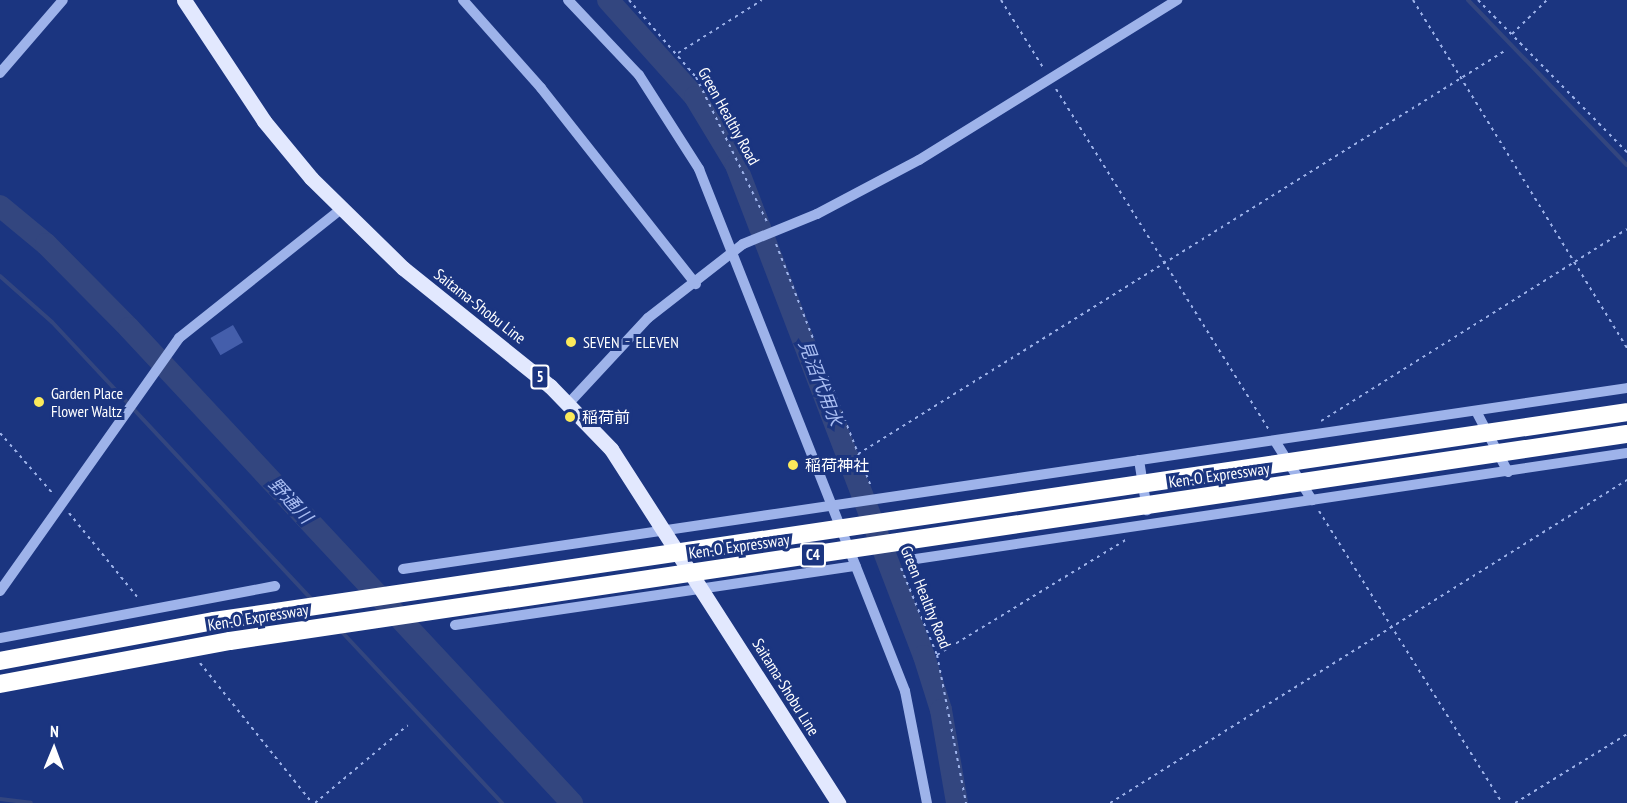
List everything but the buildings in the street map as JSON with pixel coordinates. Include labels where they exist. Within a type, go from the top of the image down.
[{"type":"highway","name":"Ken-O Expressway","points":[[0,661],[225,619],[1627,412]]},
{"type":"highway","name":"Ken-O Expressway","points":[[0,684],[230,641],[1627,434]]},
{"type":"main road","name":"Saitama-Shobu Line","points":[[184,0],[264,121],[341,209],[403,268],[569,403],[611,449],[666,528],[838,803]]},
{"type":"street","points":[[0,73],[63,0]]},
{"type":"street","points":[[463,0],[541,88],[696,284]]},
{"type":"street","points":[[568,0],[639,75],[692,153],[905,691],[927,803]]},
{"type":"street","points":[[569,403],[648,318],[696,284],[743,244],[770,234],[919,160],[1178,0]]},
{"type":"street","points":[[0,591],[62,505],[141,388],[175,343],[341,209]]},
{"type":"street","points":[[403,569],[832,503],[1275,441],[1627,388]]},
{"type":"street","points":[[1476,411],[1508,472]]},
{"type":"street","points":[[1275,441],[1312,500]]},
{"type":"street","points":[[903,560],[1627,453]]},
{"type":"street","points":[[1139,460],[1149,523]]},
{"type":"street","points":[[455,625],[856,566]]},
{"type":"street","points":[[0,638],[142,608],[275,586]]},
{"type":"path","name":"Green Healthy Road","points":[[629,0],[678,53],[740,157],[871,488]]},
{"type":"path","points":[[678,53],[762,0]]},
{"type":"path","points":[[1001,0],[1275,441]]},
{"type":"path","points":[[1413,0],[1627,348]]},
{"type":"path","points":[[1478,0],[1627,152]]},
{"type":"path","points":[[1512,34],[1547,0]]},
{"type":"path","points":[[858,454],[1167,266],[1506,50]]},
{"type":"path","points":[[1316,435],[1320,422],[1627,229]]},
{"type":"path","points":[[0,433],[135,590],[142,608]]},
{"type":"path","points":[[1110,803],[1627,480]]},
{"type":"path","points":[[1312,500],[1502,803]]},
{"type":"path","points":[[937,655],[1149,523]]},
{"type":"path","name":"Green Healthy Road","points":[[903,560],[937,655],[966,803]]},
{"type":"path","points":[[197,659],[314,803],[408,725]]},
{"type":"path","points":[[1515,803],[1627,734]]},
{"type":"waterway","name":"見沼代用水","points":[[608,0],[695,97],[736,165],[924,656],[941,710],[957,803]]},
{"type":"waterway","points":[[1468,0],[1627,165]]},
{"type":"waterway","name":"野通川","points":[[0,206],[46,244],[129,328],[572,803]]},
{"type":"waterway","points":[[0,276],[52,322],[312,600]]},
{"type":"waterway","points":[[341,631],[502,803]]},
{"type":"waterway","points":[[0,799],[31,803]]},
{"type":"place","name":"SEVEN‐ELEVEN","points":[[571,342]]},
{"type":"place","name":"Garden Place Flower Waltz","points":[[39,402]]},
{"type":"place","name":"稲荷前","points":[[570,417]]},
{"type":"place","name":"稲荷神社","points":[[793,465]]}]
